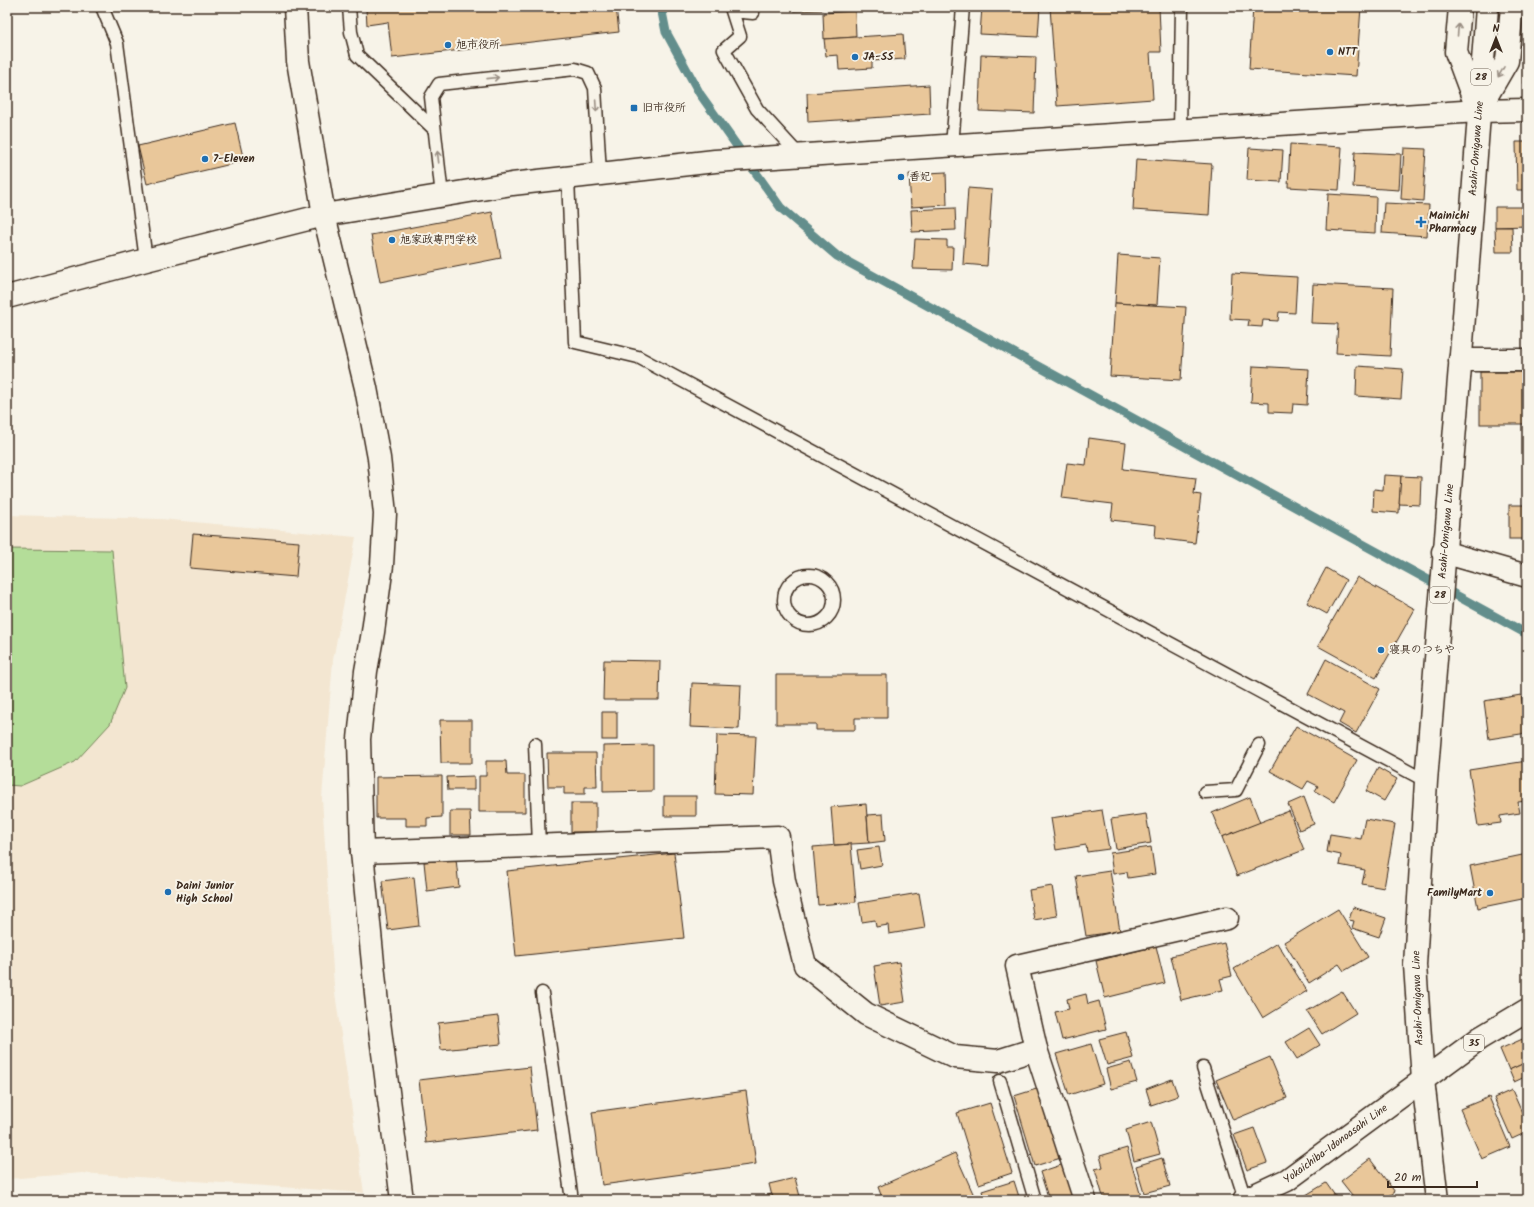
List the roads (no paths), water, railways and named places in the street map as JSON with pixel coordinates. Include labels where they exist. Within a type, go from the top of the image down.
[{"type":"street","points":[[295,7],[298,60],[324,215],[366,388],[379,458],[385,514],[382,565],[366,671],[359,738],[362,852],[378,1014],[402,1200]]},
{"type":"street","points":[[1460,7],[1456,52],[1478,111]]},
{"type":"street","name":"Asahi-Omigawa Line","points":[[1437,1200],[1423,1080],[1415,964],[1426,781],[1443,552],[1460,360],[1487,7]]},
{"type":"street","points":[[1478,111],[1508,60],[1512,7]]},
{"type":"street","points":[[7,298],[146,260],[324,215],[512,184],[715,161],[1478,111],[1527,110]]},
{"type":"street","points":[[1460,360],[1527,360]]},
{"type":"street","points":[[1443,552],[1527,576]]},
{"type":"street","points":[[362,852],[778,837],[784,881],[805,965],[811,970],[866,1014],[955,1058],[998,1061],[1036,1049]]},
{"type":"street","points":[[1085,1200],[1036,1049],[1017,966],[1227,918]]},
{"type":"street","name":"35","points":[[1423,1080],[1480,1038],[1527,1010]]},
{"type":"street","name":"Yokaichiba-Idonoasahi Line","points":[[1244,1200],[1287,1180],[1423,1080]]},
{"type":"lane","points":[[102,7],[117,43],[146,260]]},
{"type":"lane","points":[[349,7],[351,32],[356,55],[434,129]]},
{"type":"lane","points":[[753,7],[753,13],[732,11],[740,36],[724,50],[757,110],[799,156]]},
{"type":"lane","points":[[952,146],[963,7]]},
{"type":"lane","points":[[1180,131],[1182,7]]},
{"type":"lane","points":[[442,196],[431,97],[439,84],[575,69],[588,73],[595,88],[600,174]]},
{"type":"lane","points":[[568,178],[576,342],[638,357],[1426,781]]},
{"type":"lane","points":[[805,574],[815,574],[824,578],[831,586],[834,595],[834,605],[830,614],[823,621],[814,625],[804,625],[794,621],[787,612],[784,604],[784,594],[788,585],[795,578],[805,574]]},
{"type":"lane","points":[[535,744],[539,846]]},
{"type":"lane","points":[[1205,792],[1236,790],[1259,745]]},
{"type":"lane","points":[[542,993],[572,1200]]},
{"type":"lane","points":[[1203,1068],[1244,1200]]},
{"type":"lane","points":[[1000,1081],[1034,1200]]},
{"type":"waterway","points":[[661,7],[666,32],[700,94],[781,208],[837,256],[1527,634]]},
{"type":"place","name":"旭市役所","points":[[448,45]]},
{"type":"place","name":"NTT","points":[[1330,52]]},
{"type":"place","name":"JA-SS","points":[[855,57]]},
{"type":"place","name":"旧市役所","points":[[634,108]]},
{"type":"place","name":"7-Eleven","points":[[205,159]]},
{"type":"place","name":"香妃","points":[[901,177]]},
{"type":"place","name":"Mainichi Pharmacy","points":[[1421,222]]},
{"type":"place","name":"旭家政専門学校","points":[[392,240]]},
{"type":"place","name":"寝具のつちや","points":[[1381,650]]},
{"type":"place","name":"Daini Junior High School","points":[[168,892]]},
{"type":"place","name":"FamilyMart","points":[[1490,893]]}]
